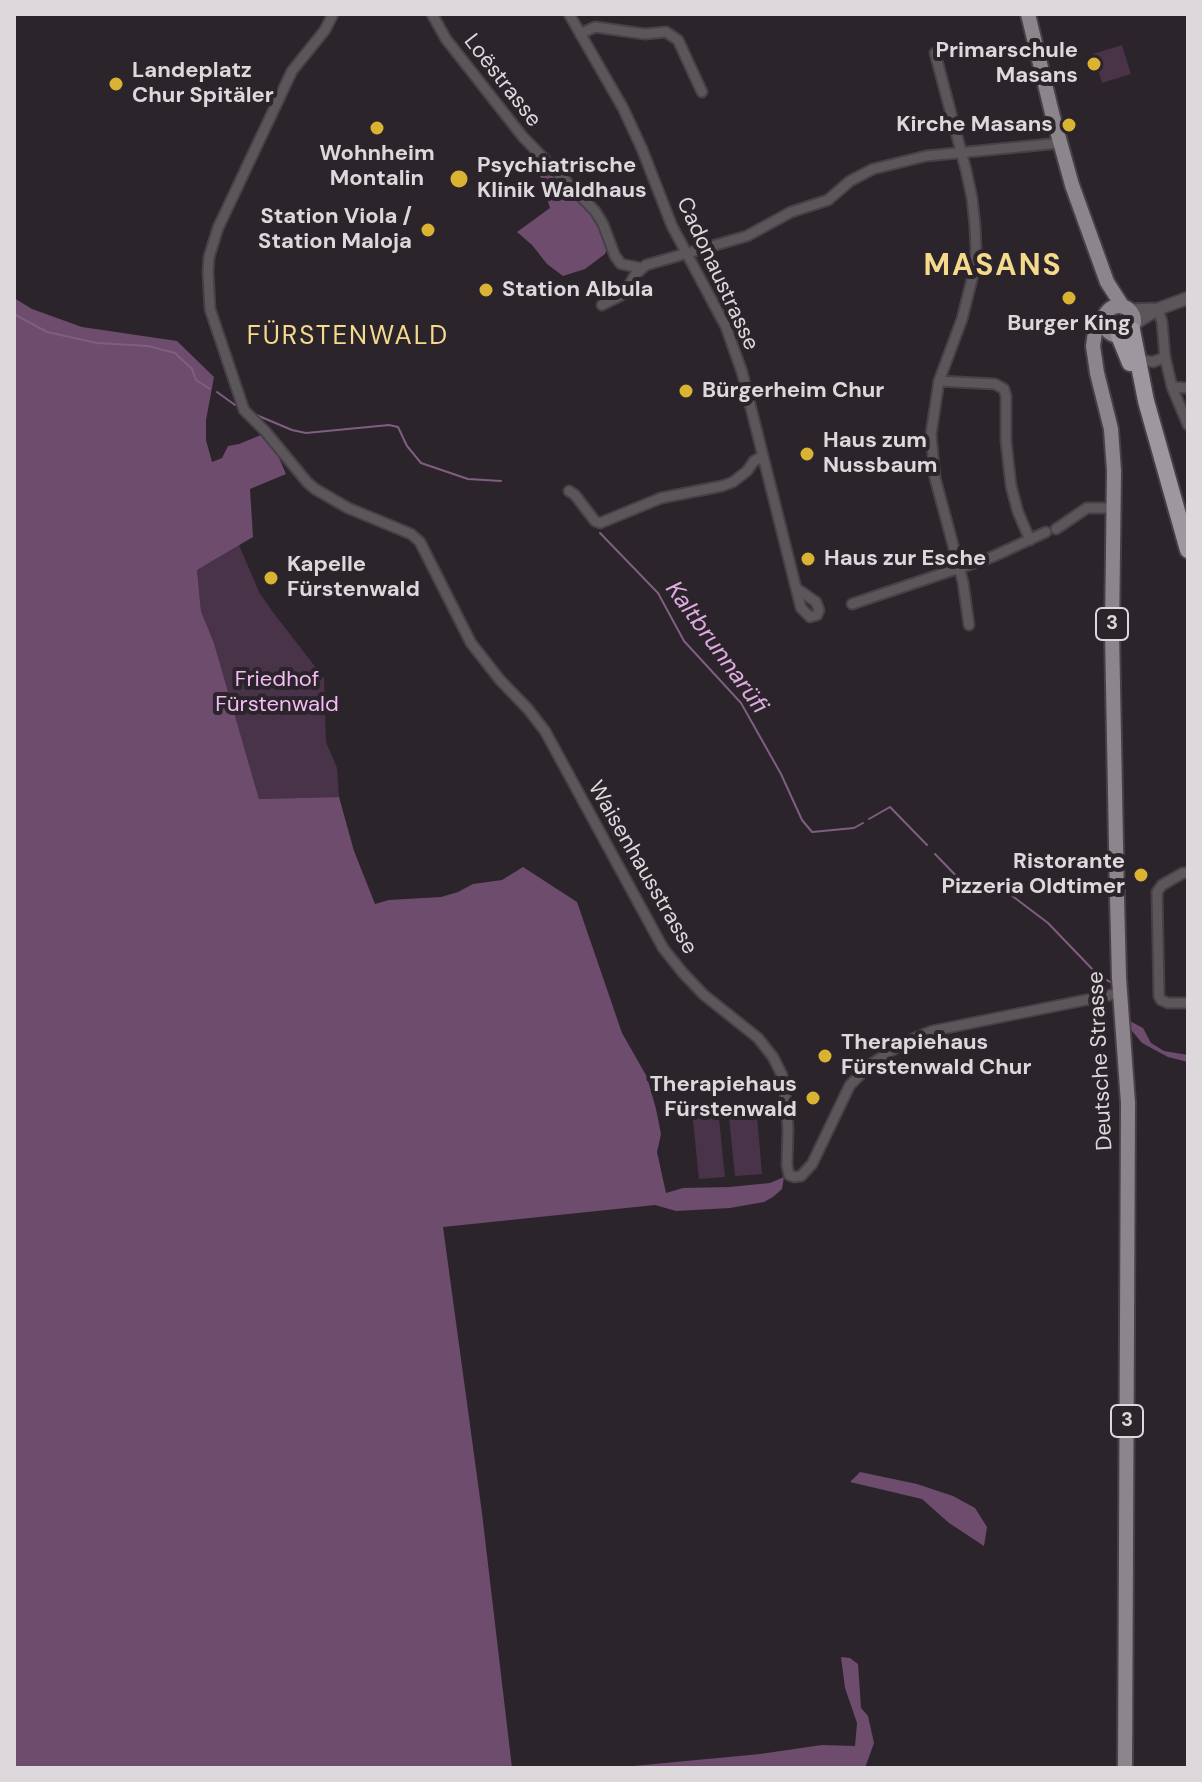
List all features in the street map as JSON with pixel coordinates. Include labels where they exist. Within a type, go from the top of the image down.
[{"type":"highway","points":[[1120,321],[1138,359],[1146,401]]},
{"type":"highway","points":[[1120,321],[1188,550]]},
{"type":"main road","points":[[1028,14],[1072,185],[1120,321]]},
{"type":"main road","name":"Deutsche Strasse","points":[[1120,321],[1101,338],[1094,354],[1113,443],[1112,632],[1117,927],[1128,1103],[1125,1768]]},
{"type":"street","name":"Waisenhausstrasse","points":[[333,14],[325,30],[292,71],[218,228],[209,257],[210,309],[244,410],[315,489],[348,508],[416,537],[471,643],[545,731],[663,948],[704,995],[758,1038],[773,1057],[782,1075],[785,1091],[789,1175],[801,1176],[812,1164],[850,1085],[870,1065],[903,1043],[932,1031],[1120,993]]},
{"type":"street","name":"Loëstrasse","points":[[432,14],[446,39],[530,145],[595,211],[621,264],[641,268]]},
{"type":"street","name":"Cadonaustrasse","points":[[569,14],[623,108],[672,226],[730,337],[742,372],[796,588]]},
{"type":"street","points":[[580,34],[595,27],[645,34],[666,32],[678,40],[702,92]]},
{"type":"street","points":[[935,53],[972,198],[976,249],[967,302],[939,381],[932,417],[932,462],[963,582],[969,625]]},
{"type":"street","points":[[602,305],[624,294],[641,268],[742,238],[793,211],[828,200],[850,181],[873,169],[911,158],[1060,143]]},
{"type":"street","points":[[1120,321],[1188,298]]},
{"type":"street","points":[[1158,309],[1172,387],[1188,425]]},
{"type":"street","points":[[1138,359],[1153,362],[1165,357]]},
{"type":"street","points":[[939,381],[995,384],[1004,389],[1011,486],[1030,540]]},
{"type":"street","points":[[1172,387],[1188,388]]},
{"type":"street","points":[[569,491],[600,523],[661,498],[733,482],[763,456]]},
{"type":"street","points":[[852,604],[992,557],[1051,531],[1087,508],[1114,508]]},
{"type":"street","points":[[1188,873],[1158,888],[1157,899],[1159,996],[1168,1003],[1188,1003]]},
{"type":"green space","points":[[1122,45],[1131,74],[1102,83],[1093,54]]},
{"type":"green space","name":"Friedhof Fürstenwald","points":[[239,545],[259,592],[324,678],[326,742],[337,768],[339,797],[259,799],[214,643],[201,611],[197,570]]},
{"type":"green space","points":[[756,1105],[762,1174],[735,1176],[728,1108]]},
{"type":"green space","points":[[718,1109],[725,1177],[699,1179],[692,1112]]},
{"type":"shaded area","points":[[534,156],[590,210],[603,232],[608,246],[605,254],[585,269],[563,276],[517,232],[550,208]]},
{"type":"shaded area","points":[[14,298],[32,309],[82,327],[177,341],[214,377],[206,420],[206,440],[212,462],[222,458],[228,446],[261,435],[277,453],[286,474],[250,489],[253,537],[197,570],[201,611],[214,643],[259,799],[339,797],[354,851],[375,904],[389,900],[441,897],[473,884],[502,880],[523,867],[577,902],[622,1033],[647,1077],[661,1134],[657,1152],[666,1193],[683,1188],[770,1183],[784,1177],[782,1189],[773,1197],[764,1202],[730,1208],[676,1211],[655,1205],[443,1227],[482,1513],[512,1768],[14,1768]]},
{"type":"shaded area","points":[[1126,1019],[1143,1028],[1151,1043],[1164,1051],[1188,1055],[1188,1062],[1168,1057],[1142,1043],[1127,1025]]},
{"type":"shaded area","points":[[860,1472],[917,1484],[953,1496],[975,1508],[987,1527],[984,1546],[949,1523],[922,1499],[850,1482]]},
{"type":"shaded area","points":[[841,1657],[850,1658],[858,1664],[861,1708],[868,1716],[874,1743],[865,1768],[612,1768],[822,1745],[855,1746],[857,1723],[845,1688]]},
{"type":"waterway","name":"Kaltbrunnarüfi","points":[[14,314],[47,332],[97,343],[148,346],[175,353],[192,369],[196,380],[210,389]]},
{"type":"waterway","name":"Kaltbrunnarüfi","points":[[217,392],[235,405]]},
{"type":"waterway","name":"Kaltbrunnarüfi","points":[[254,414],[306,433],[389,425],[398,427],[407,446],[421,463],[468,479],[501,481]]},
{"type":"waterway","name":"Kaltbrunnarüfi","points":[[600,533],[658,593],[684,641],[741,703],[781,774],[802,820],[812,832],[854,828],[863,823]]},
{"type":"waterway","name":"Kaltbrunnarüfi","points":[[869,819],[890,807],[927,845]]},
{"type":"waterway","name":"Kaltbrunnarüfi","points":[[935,854],[963,883],[1011,895],[1048,923],[1096,973],[1110,982]]},
{"type":"place","name":"Primarschule Masans","points":[[1094,64]]},
{"type":"place","name":"Landeplatz Chur Spitäler","points":[[116,84]]},
{"type":"place","name":"Kirche Masans","points":[[1069,125]]},
{"type":"place","name":"Wohnheim Montalin","points":[[377,128]]},
{"type":"place","name":"Psychiatrische Klinik Waldhaus","points":[[459,179]]},
{"type":"place","name":"Station Viola / Station Maloja","points":[[428,230]]},
{"type":"place","name":"Station Albula","points":[[486,290]]},
{"type":"place","name":"Burger King","points":[[1069,298]]},
{"type":"place","name":"Bürgerheim Chur","points":[[686,391]]},
{"type":"place","name":"Haus zum Nussbaum","points":[[807,454]]},
{"type":"place","name":"Haus zur Esche","points":[[808,559]]},
{"type":"place","name":"Kapelle Fürstenwald","points":[[271,578]]},
{"type":"place","name":"Ristorante Pizzeria Oldtimer","points":[[1141,875]]},
{"type":"place","name":"Therapiehaus Fürstenwald Chur","points":[[825,1056]]},
{"type":"place","name":"Therapiehaus Fürstenwald","points":[[813,1098]]},
{"type":"district","name":"MASANS","points":[[993,267]]},
{"type":"district","name":"FÜRSTENWALD","points":[[348,337]]}]
